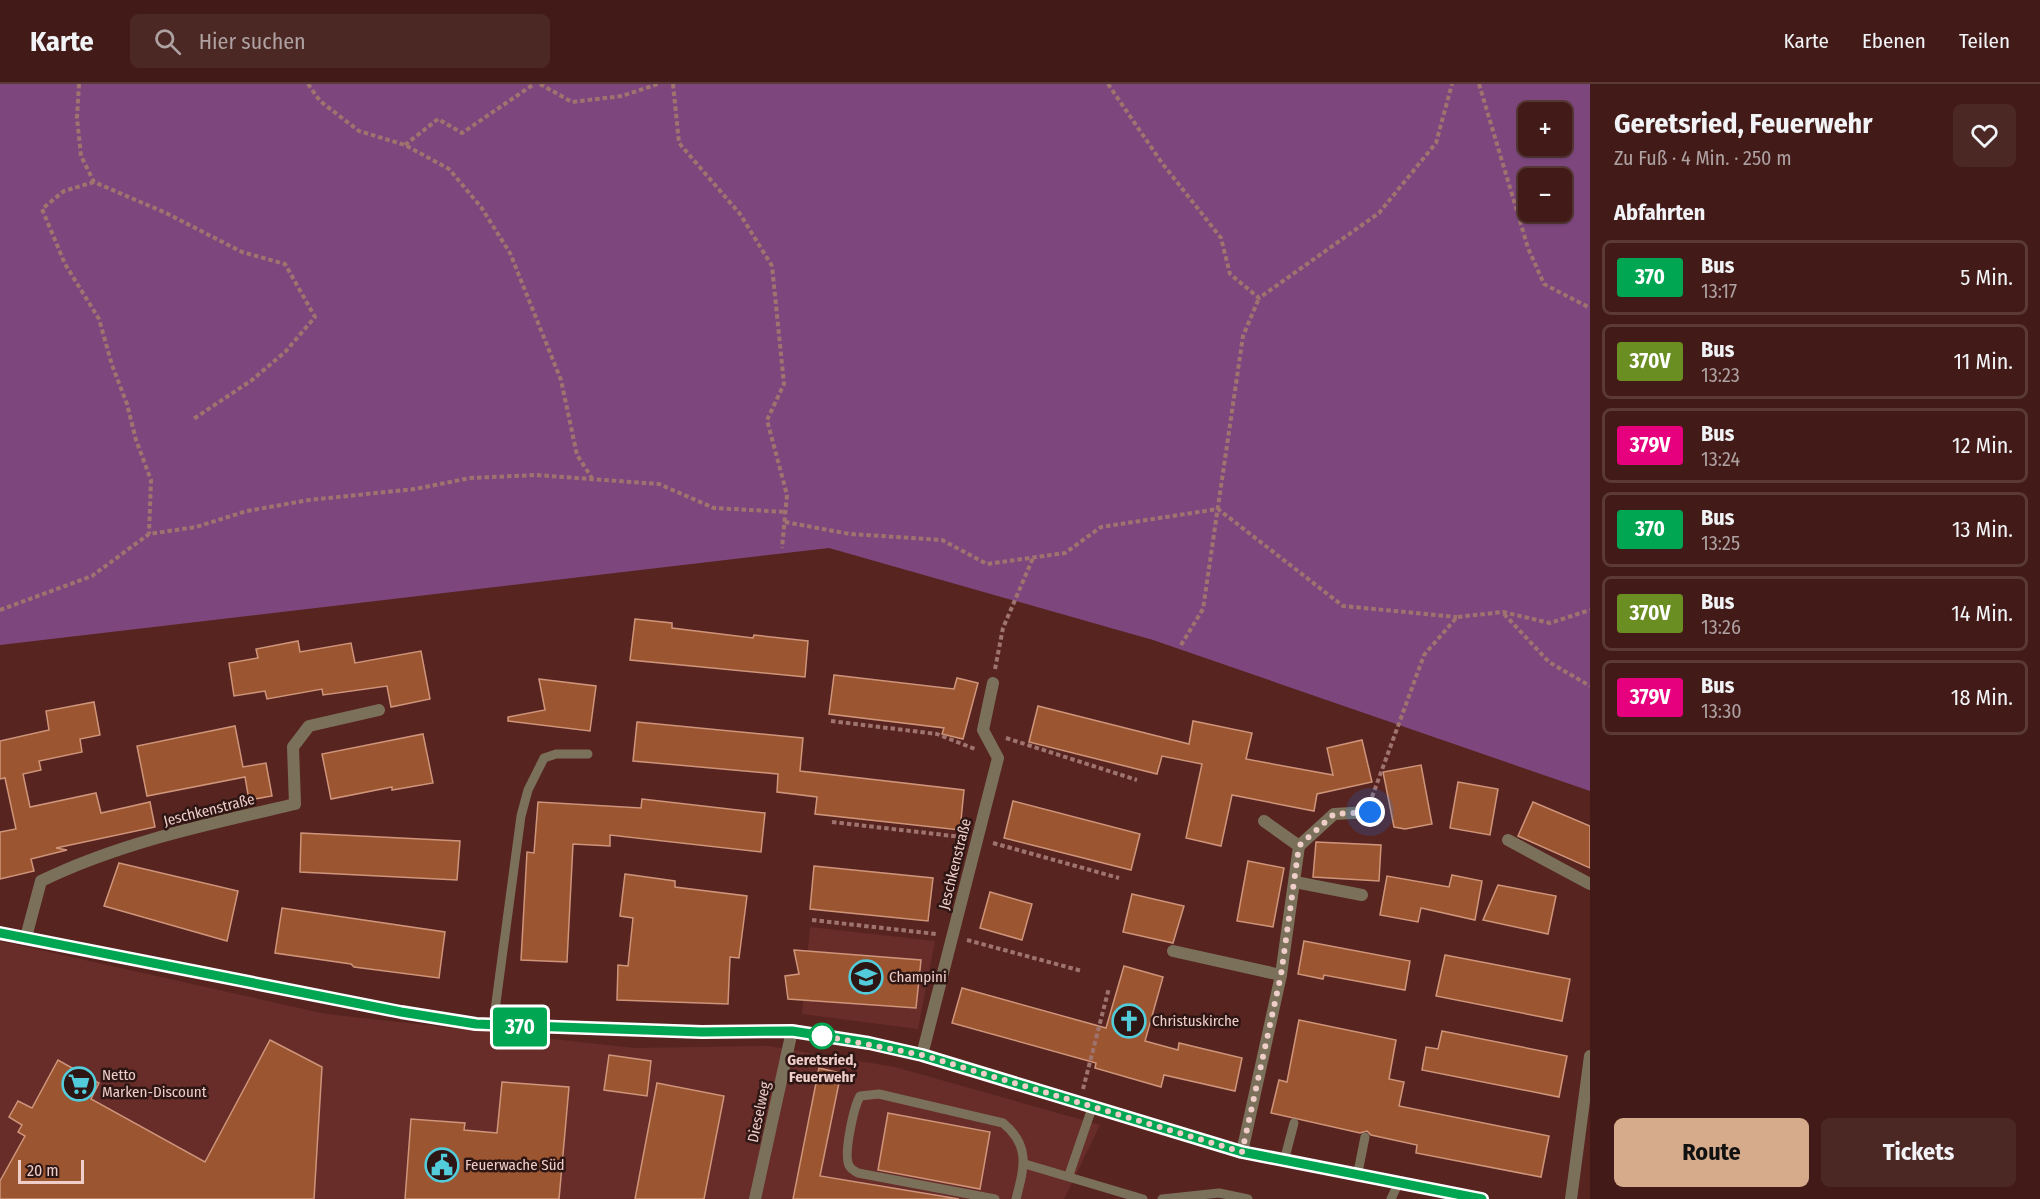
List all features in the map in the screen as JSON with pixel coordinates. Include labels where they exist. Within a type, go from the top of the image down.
[{"type":"street","points":[[993,683],[983,730],[998,758]]},
{"type":"street","name":"Jeschkenstraße","points":[[26,938],[41,881],[76,864],[133,845],[295,804],[293,747],[309,726],[379,710]]},
{"type":"street","name":"Jeschkenstraße","points":[[922,1055],[998,758]]},
{"type":"street","points":[[1242,1152],[1281,975],[1299,846],[1334,814],[1370,812]]},
{"type":"street","points":[[1264,821],[1299,846]]},
{"type":"street","points":[[1508,840],[1590,884]]},
{"type":"street","points":[[1295,882],[1362,895]]},
{"type":"street","points":[[0,933],[401,1012],[493,1025],[702,1032],[792,1031],[869,1043],[922,1055],[1242,1152],[1357,1177],[1482,1199]]},
{"type":"street","points":[[1173,951],[1281,975]]},
{"type":"street","name":"Dieselweg","points":[[755,1199],[792,1031]]},
{"type":"street","points":[[1571,1199],[1587,1096],[1590,1056]]},
{"type":"lane","points":[[493,1025],[521,816],[528,790],[544,758],[556,754],[588,753]]},
{"type":"lane","points":[[995,1199],[858,1173],[850,1167],[847,1157],[848,1147],[855,1106],[860,1096],[879,1094],[1003,1123],[1015,1133],[1025,1164],[1016,1199]]},
{"type":"lane","points":[[1069,1175],[1092,1108]]},
{"type":"lane","points":[[1284,1161],[1294,1123]]},
{"type":"lane","points":[[1357,1177],[1365,1137]]},
{"type":"lane","points":[[1025,1164],[1069,1175],[1143,1199]]},
{"type":"lane","points":[[1391,1199],[1398,1184]]},
{"type":"lane","points":[[1162,1199],[1219,1193],[1248,1199]]},
{"type":"path","points":[[79,84],[77,118],[81,156],[94,182]]},
{"type":"path","points":[[308,84],[320,101],[359,131],[405,145],[449,169],[481,207],[510,253],[561,380],[577,455],[593,479]]},
{"type":"path","points":[[405,145],[438,119],[462,133],[534,84]]},
{"type":"path","points":[[540,84],[572,102],[621,96],[658,84]]},
{"type":"path","points":[[673,84],[679,143],[740,214],[772,266],[784,384],[767,420],[787,495],[782,548]]},
{"type":"path","points":[[1108,84],[1162,163],[1221,238],[1230,274],[1259,298]]},
{"type":"path","points":[[1181,645],[1203,609],[1244,336],[1259,298],[1379,213],[1436,143],[1452,84]]},
{"type":"path","points":[[1479,84],[1528,248],[1544,284],[1590,308]]},
{"type":"path","points":[[149,534],[151,480],[136,440],[127,404],[112,365],[99,319],[65,264],[42,209],[64,191],[94,182],[166,213],[242,252],[285,264],[315,317],[285,352],[252,380],[192,420]]},
{"type":"path","points":[[0,609],[92,576],[149,534],[196,527],[247,511],[309,500],[415,489],[470,478],[536,475],[659,484],[714,508],[786,512]]},
{"type":"path","points":[[785,522],[850,534],[942,540],[987,564],[1065,553],[1101,527],[1218,509],[1343,606],[1457,617],[1503,612],[1550,623],[1590,610]]},
{"type":"path","points":[[993,683],[1003,628],[1034,557]]},
{"type":"path","points":[[1503,612],[1550,662],[1590,686]]},
{"type":"path","points":[[1370,812],[1369,804],[1424,655],[1457,617]]},
{"type":"path","points":[[831,721],[937,734],[998,758]]},
{"type":"path","points":[[983,730],[1137,780]]},
{"type":"path","points":[[832,822],[977,838],[1119,878]]},
{"type":"path","points":[[812,920],[952,936],[1082,971]]},
{"type":"path","points":[[1079,1104],[1109,988]]},
{"type":"shaded area","points":[[0,84],[1590,84],[1590,791],[1153,640],[829,548],[0,645]]},
{"type":"shaded area","name":"Champini","points":[[810,927],[935,941],[918,1029],[802,1014]]},
{"type":"shaded area","points":[[0,941],[326,1014],[634,1048],[768,1046],[895,1067],[1100,1125],[1064,1199],[0,1199]]},
{"type":"building","points":[[635,619],[672,623],[672,628],[753,638],[754,635],[808,641],[805,677],[630,660]]},
{"type":"building","points":[[298,641],[300,652],[351,643],[355,663],[421,651],[430,699],[391,707],[387,686],[323,695],[322,689],[267,699],[265,691],[234,696],[229,663],[258,658],[256,649]]},
{"type":"building","points":[[834,675],[954,689],[957,678],[978,683],[963,739],[942,734],[944,728],[829,714]]},
{"type":"building","points":[[539,679],[596,686],[590,731],[508,721],[508,717],[545,710]]},
{"type":"building","points":[[94,702],[100,735],[80,739],[82,752],[39,761],[41,770],[23,774],[30,807],[96,793],[101,813],[150,802],[155,827],[56,848],[67,850],[31,859],[34,871],[0,879],[0,832],[16,829],[5,778],[0,779],[0,741],[49,730],[46,711]]},
{"type":"building","points":[[1038,706],[1189,744],[1193,721],[1252,733],[1246,759],[1333,775],[1327,748],[1362,740],[1372,782],[1317,794],[1314,811],[1232,795],[1221,846],[1186,838],[1202,764],[1162,756],[1157,774],[1029,742]]},
{"type":"building","points":[[637,722],[803,738],[800,771],[964,790],[960,830],[815,814],[817,797],[777,792],[778,774],[633,761]]},
{"type":"building","points":[[235,726],[243,767],[266,763],[272,796],[249,800],[245,777],[147,796],[137,746]]},
{"type":"building","points":[[423,734],[433,783],[392,790],[392,787],[331,799],[322,754]]},
{"type":"building","points":[[1421,765],[1432,824],[1405,829],[1394,827],[1383,772]]},
{"type":"building","points":[[1458,782],[1498,789],[1490,835],[1450,828]]},
{"type":"building","points":[[642,799],[765,813],[761,852],[610,835],[610,846],[573,844],[567,962],[521,960],[527,852],[534,853],[538,802],[641,808]]},
{"type":"building","points":[[1013,801],[1140,834],[1131,870],[1004,838]]},
{"type":"building","points":[[1533,802],[1590,826],[1590,868],[1518,836]]},
{"type":"building","points":[[301,833],[460,841],[457,880],[300,872]]},
{"type":"building","points":[[1316,842],[1381,845],[1379,881],[1313,877]]},
{"type":"building","points":[[1248,861],[1284,868],[1273,927],[1237,921]]},
{"type":"building","points":[[119,863],[238,891],[227,941],[104,906]]},
{"type":"building","points":[[814,866],[933,878],[928,921],[810,909]]},
{"type":"building","points":[[625,874],[675,881],[675,887],[747,896],[739,958],[730,957],[728,1004],[617,1000],[618,965],[628,966],[633,918],[620,916]]},
{"type":"building","points":[[1452,875],[1482,881],[1475,920],[1421,908],[1418,922],[1380,915],[1387,876],[1449,887]]},
{"type":"building","points":[[1498,885],[1556,896],[1548,934],[1483,920]]},
{"type":"building","points":[[990,892],[1032,904],[1022,940],[980,928]]},
{"type":"building","points":[[1132,894],[1184,906],[1173,943],[1123,932]]},
{"type":"building","points":[[282,908],[445,932],[439,978],[354,967],[351,964],[275,953]]},
{"type":"building","points":[[1304,941],[1410,961],[1405,990],[1324,975],[1323,979],[1298,974]]},
{"type":"building","points":[[794,950],[921,960],[916,1008],[788,999],[785,976],[799,974]]},
{"type":"building","points":[[1445,955],[1570,979],[1562,1021],[1436,996]]},
{"type":"building","points":[[1124,966],[1163,977],[1145,1041],[1178,1050],[1179,1043],[1242,1058],[1235,1091],[1164,1075],[1161,1087],[1095,1068],[1096,1063],[952,1023],[962,988],[1106,1028]]},
{"type":"building","points":[[1299,1020],[1396,1040],[1389,1079],[1404,1082],[1399,1106],[1549,1136],[1541,1177],[1416,1153],[1417,1145],[1371,1135],[1367,1131],[1360,1133],[1271,1113],[1279,1080],[1287,1082]]},
{"type":"building","points":[[1442,1031],[1567,1056],[1559,1097],[1422,1070],[1426,1047],[1438,1049]]},
{"type":"building","points":[[270,1040],[322,1067],[314,1199],[0,1199],[0,1181],[25,1136],[18,1132],[22,1125],[9,1117],[18,1101],[32,1108],[58,1060],[99,1083],[91,1099],[205,1162]]},
{"type":"building","points":[[609,1055],[651,1061],[647,1096],[604,1090]]},
{"type":"building","points":[[819,1068],[841,1073],[820,1176],[959,1199],[793,1199]]},
{"type":"building","points":[[502,1082],[569,1087],[559,1199],[405,1199],[411,1119],[465,1123],[464,1130],[497,1133]]},
{"type":"building","points":[[657,1083],[724,1096],[704,1199],[635,1199]]},
{"type":"building","points":[[888,1113],[990,1132],[980,1189],[878,1170]]},
{"type":"bus line","name":"370","points":[[0,933],[401,1012],[476,1024],[532,1028],[702,1032],[792,1031],[869,1043],[922,1055],[1242,1152],[1357,1177],[1482,1199]]},
{"type":"place","name":"Champini","points":[[866,977]]},
{"type":"place","name":"Christuskirche","points":[[1129,1021]]},
{"type":"place","name":"Geretsried, Feuerwehr","points":[[822,1036]]},
{"type":"place","name":"Netto Marken-Discount","points":[[79,1084]]},
{"type":"place","name":"Feuerwache Süd","points":[[442,1165]]},
{"type":"route","points":[[822,1036],[819,1035],[922,1055],[1242,1152],[1281,975],[1299,846],[1334,814],[1370,812]]}]
